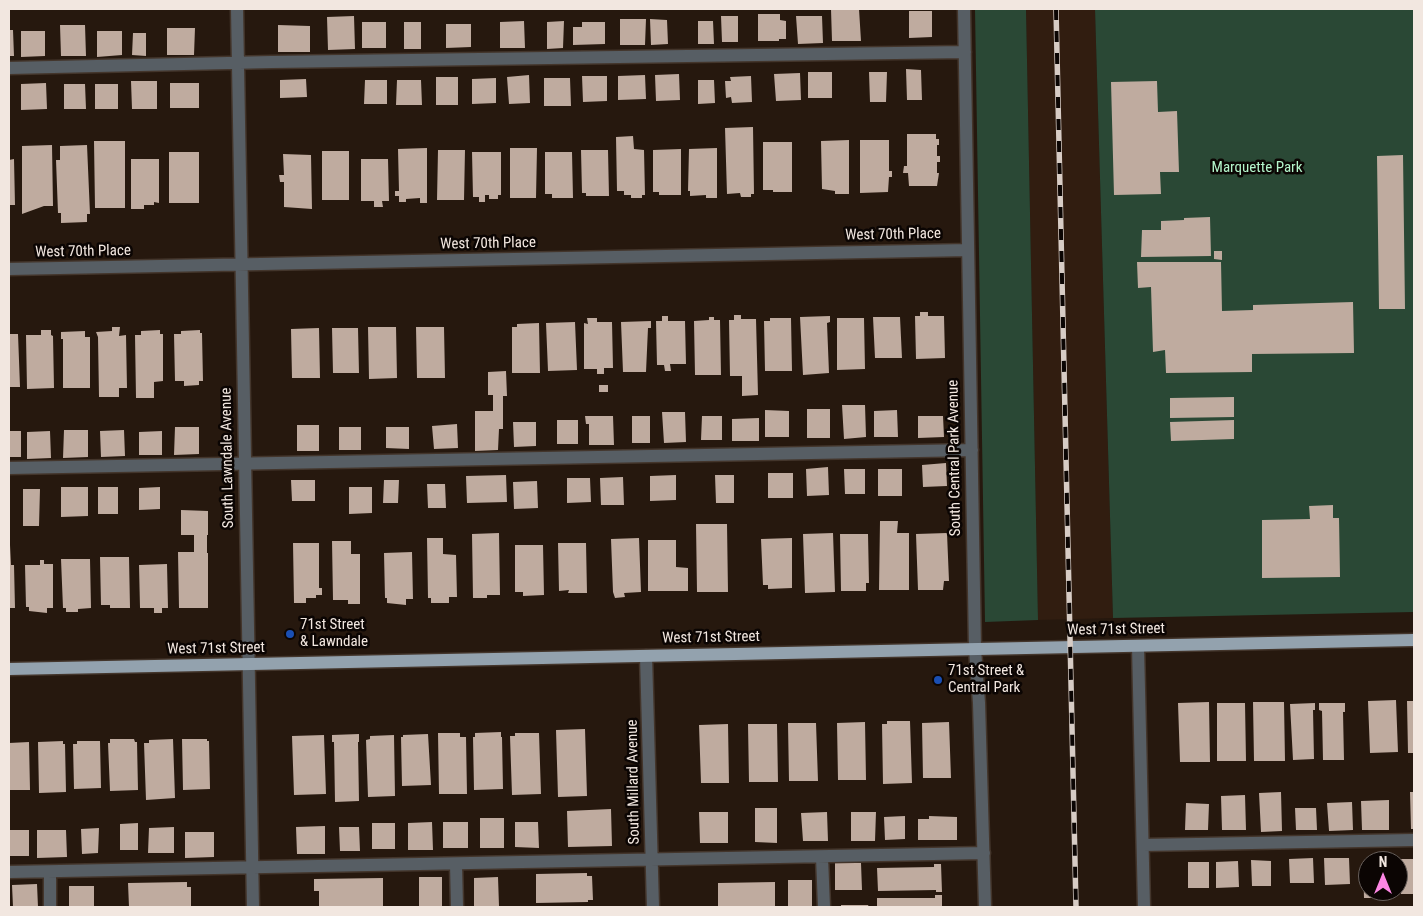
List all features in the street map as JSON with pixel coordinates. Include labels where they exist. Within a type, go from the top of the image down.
[{"type":"main road","name":"West 71st Street","points":[[9,669],[1414,640]]},
{"type":"street","name":"South Lawndale Avenue","points":[[237,9],[253,907]]},
{"type":"street","name":"South Central Park Avenue","points":[[964,9],[975,649],[979,703],[985,907]]},
{"type":"street","points":[[9,68],[965,52]]},
{"type":"street","name":"West 70th Place","points":[[9,269],[968,250]]},
{"type":"street","points":[[9,468],[972,450]]},
{"type":"street","points":[[1138,646],[1144,907]]},
{"type":"street","name":"South Millard Avenue","points":[[646,656],[653,907]]},
{"type":"street","points":[[1143,845],[1414,840]]},
{"type":"street","points":[[9,872],[984,853]]},
{"type":"street","points":[[822,857],[824,907]]},
{"type":"street","points":[[456,864],[457,907]]},
{"type":"street","points":[[50,872],[50,907]]},
{"type":"shaded area","points":[[1026,9],[1095,9],[1113,618],[1038,620]]},
{"type":"green space","points":[[975,9],[1026,9],[1038,620],[985,622]]},
{"type":"green space","name":"Marquette Park","points":[[1095,9],[1414,9],[1414,612],[1113,618]]},
{"type":"building","points":[[831,9],[859,9],[861,41],[832,41]]},
{"type":"building","points":[[909,11],[932,11],[932,37],[909,38]]},
{"type":"building","points":[[758,14],[780,14],[780,20],[786,21],[786,39],[758,41]]},
{"type":"building","points":[[354,16],[355,49],[328,50],[327,17]]},
{"type":"building","points":[[721,16],[738,16],[738,42],[722,42]]},
{"type":"building","points":[[796,16],[822,16],[823,43],[798,44]]},
{"type":"building","points":[[620,19],[646,19],[645,45],[620,45]]},
{"type":"building","points":[[650,19],[667,20],[668,44],[651,45]]},
{"type":"building","points":[[524,21],[525,48],[500,48],[500,22]]},
{"type":"building","points":[[564,21],[563,48],[547,49],[547,22]]},
{"type":"building","points":[[698,21],[713,21],[714,44],[698,44]]},
{"type":"building","points":[[362,22],[386,22],[386,48],[362,48]]},
{"type":"building","points":[[404,22],[421,22],[421,49],[404,49]]},
{"type":"building","points":[[582,22],[605,22],[605,44],[573,45],[573,27],[582,27]]},
{"type":"building","points":[[446,24],[471,24],[471,47],[446,48]]},
{"type":"building","points":[[60,25],[85,25],[86,56],[61,56]]},
{"type":"building","points":[[278,25],[310,26],[310,52],[278,52]]},
{"type":"building","points":[[167,28],[195,28],[194,55],[167,55]]},
{"type":"building","points":[[9,30],[13,30],[14,56],[9,56]]},
{"type":"building","points":[[21,31],[45,31],[45,56],[21,57]]},
{"type":"building","points":[[97,31],[122,31],[122,55],[97,57]]},
{"type":"building","points":[[133,33],[146,33],[146,56],[132,55]]},
{"type":"building","points":[[906,69],[921,70],[922,100],[907,100]]},
{"type":"building","points":[[808,72],[832,72],[832,98],[808,98]]},
{"type":"building","points":[[869,72],[887,72],[886,102],[870,102]]},
{"type":"building","points":[[800,73],[801,100],[776,101],[774,74]]},
{"type":"building","points":[[679,74],[680,100],[656,101],[655,75]]},
{"type":"building","points":[[529,75],[530,103],[509,104],[507,77]]},
{"type":"building","points":[[645,75],[646,99],[618,100],[618,76]]},
{"type":"building","points":[[582,76],[607,76],[607,101],[583,102]]},
{"type":"building","points":[[751,76],[752,102],[732,103],[731,97],[726,98],[725,81],[731,81],[730,77]]},
{"type":"building","points":[[436,77],[458,77],[458,105],[436,105]]},
{"type":"building","points":[[496,78],[496,103],[472,104],[472,79]]},
{"type":"building","points":[[544,78],[570,78],[571,106],[544,106]]},
{"type":"building","points":[[306,79],[307,97],[280,98],[280,80]]},
{"type":"building","points":[[365,80],[387,80],[387,104],[364,104]]},
{"type":"building","points":[[397,80],[421,80],[422,105],[396,105]]},
{"type":"building","points":[[698,80],[714,80],[715,103],[698,104]]},
{"type":"building","points":[[131,81],[157,81],[157,109],[132,109]]},
{"type":"building","points":[[1157,81],[1158,112],[1177,111],[1179,172],[1160,172],[1161,194],[1114,195],[1111,82]]},
{"type":"building","points":[[46,83],[47,109],[21,110],[21,84]]},
{"type":"building","points":[[170,83],[199,83],[199,108],[170,108]]},
{"type":"building","points":[[64,84],[85,84],[86,109],[64,109]]},
{"type":"building","points":[[95,84],[118,84],[118,109],[95,109]]},
{"type":"building","points":[[753,127],[754,194],[751,194],[751,197],[741,197],[740,193],[727,194],[725,128]]},
{"type":"building","points":[[907,134],[936,134],[936,139],[939,139],[937,156],[940,156],[940,162],[937,162],[937,173],[939,173],[937,186],[909,186],[908,173],[903,173],[904,166],[907,166]]},
{"type":"building","points":[[633,136],[634,149],[644,150],[645,195],[642,195],[642,198],[631,198],[631,195],[624,195],[624,191],[617,191],[616,137]]},
{"type":"building","points":[[849,140],[849,194],[835,194],[835,191],[822,189],[821,141]]},
{"type":"building","points":[[860,140],[889,140],[889,171],[892,171],[892,177],[889,177],[888,192],[860,193]]},
{"type":"building","points":[[94,141],[125,141],[125,208],[95,208]]},
{"type":"building","points":[[763,142],[792,142],[792,192],[763,190]]},
{"type":"building","points":[[52,145],[53,206],[44,206],[22,214],[22,146]]},
{"type":"building","points":[[87,145],[90,214],[87,214],[87,222],[61,223],[61,213],[58,213],[56,160],[60,160],[60,146]]},
{"type":"building","points":[[427,148],[427,203],[420,203],[420,198],[406,199],[406,202],[399,202],[399,196],[395,196],[395,191],[399,191],[398,149]]},
{"type":"building","points":[[510,148],[537,148],[536,198],[510,198]]},
{"type":"building","points":[[717,148],[717,198],[706,198],[706,195],[690,196],[690,191],[688,191],[689,149]]},
{"type":"building","points":[[681,149],[681,195],[659,195],[659,192],[653,192],[653,150]]},
{"type":"building","points":[[438,150],[465,150],[464,200],[437,200]]},
{"type":"building","points":[[581,150],[608,150],[609,196],[586,196],[586,193],[582,193]]},
{"type":"building","points":[[322,151],[349,151],[349,200],[322,200]]},
{"type":"building","points":[[169,152],[199,152],[199,203],[169,203]]},
{"type":"building","points":[[472,152],[501,152],[501,195],[498,195],[498,199],[489,199],[489,195],[485,195],[485,202],[479,202],[479,197],[473,197]]},
{"type":"building","points":[[545,152],[572,152],[573,198],[552,198],[552,194],[545,194]]},
{"type":"building","points":[[283,154],[311,155],[312,209],[284,207],[284,182],[280,182],[279,175],[284,175]]},
{"type":"building","points":[[1403,155],[1405,309],[1379,309],[1377,156]]},
{"type":"building","points":[[14,159],[15,205],[9,205],[9,160]]},
{"type":"building","points":[[131,159],[159,159],[159,203],[154,202],[154,205],[144,205],[144,209],[131,209]]},
{"type":"building","points":[[361,159],[388,159],[389,201],[382,201],[383,207],[374,207],[374,201],[361,201]]},
{"type":"building","points":[[1210,217],[1211,256],[1141,257],[1142,230],[1161,230],[1161,221]]},
{"type":"building","points":[[1214,251],[1222,251],[1222,260],[1214,259]]},
{"type":"building","points":[[1137,262],[1221,262],[1222,311],[1253,310],[1253,305],[1353,302],[1354,353],[1252,354],[1252,372],[1166,373],[1165,350],[1153,352],[1151,287],[1138,288]]},
{"type":"building","points":[[920,312],[928,312],[928,316],[944,316],[945,358],[916,359],[915,316],[920,316]]},
{"type":"building","points":[[734,315],[741,315],[741,319],[756,319],[758,395],[742,396],[742,376],[730,376],[729,320],[734,320]]},
{"type":"building","points":[[662,316],[668,316],[668,321],[685,321],[686,364],[670,364],[671,371],[665,371],[664,365],[657,365],[656,321],[662,321]]},
{"type":"building","points":[[830,316],[830,322],[827,323],[829,373],[803,375],[800,317]]},
{"type":"building","points":[[709,317],[714,317],[714,320],[720,320],[721,375],[695,375],[694,321],[709,320]]},
{"type":"building","points":[[873,317],[900,317],[902,358],[875,358]]},
{"type":"building","points":[[587,318],[597,318],[597,322],[612,322],[613,368],[604,368],[604,374],[597,374],[597,369],[584,369],[584,323],[588,324]]},
{"type":"building","points":[[770,318],[791,318],[792,371],[765,371],[764,321],[770,321]]},
{"type":"building","points":[[837,318],[864,318],[865,369],[837,370]]},
{"type":"building","points":[[651,321],[651,328],[648,328],[646,372],[623,372],[621,322]]},
{"type":"building","points":[[575,322],[577,370],[548,371],[546,323]]},
{"type":"building","points":[[539,323],[540,373],[512,373],[512,327],[517,327],[517,324]]},
{"type":"building","points":[[112,327],[120,327],[119,336],[126,335],[127,388],[119,388],[119,397],[99,397],[98,337],[96,332],[112,331]]},
{"type":"building","points":[[368,327],[396,327],[397,378],[369,379]]},
{"type":"building","points":[[416,327],[444,327],[445,378],[417,378]]},
{"type":"building","points":[[319,328],[320,378],[292,378],[291,329]]},
{"type":"building","points":[[332,328],[358,328],[359,373],[333,373]]},
{"type":"building","points":[[41,330],[51,330],[51,335],[53,336],[54,388],[27,389],[26,335],[41,335]]},
{"type":"building","points":[[160,330],[160,334],[163,334],[163,381],[154,382],[154,398],[136,398],[135,335],[141,335],[141,331]]},
{"type":"building","points":[[200,330],[200,333],[202,333],[203,381],[199,381],[199,385],[184,386],[184,381],[175,381],[174,334],[181,334],[181,331]]},
{"type":"building","points":[[85,331],[85,337],[90,337],[90,388],[63,388],[63,339],[61,339],[61,332]]},
{"type":"building","points":[[9,334],[18,334],[20,387],[9,387]]},
{"type":"building","points":[[506,371],[507,396],[503,396],[503,429],[499,429],[498,450],[475,451],[475,411],[493,411],[493,395],[488,395],[488,372]]},
{"type":"building","points":[[599,385],[608,385],[608,392],[599,392]]},
{"type":"building","points":[[1234,397],[1234,417],[1170,418],[1170,398]]},
{"type":"building","points":[[842,405],[865,405],[866,437],[844,439]]},
{"type":"building","points":[[807,409],[830,409],[830,438],[807,438]]},
{"type":"building","points":[[765,410],[789,411],[789,437],[765,437]]},
{"type":"building","points":[[897,410],[898,437],[874,437],[874,411]]},
{"type":"building","points":[[662,412],[685,412],[686,442],[664,443]]},
{"type":"building","points":[[585,416],[613,416],[614,445],[589,445],[589,424],[586,424]]},
{"type":"building","points":[[632,416],[650,416],[650,443],[632,443]]},
{"type":"building","points":[[702,416],[722,416],[722,440],[701,440]]},
{"type":"building","points":[[918,416],[943,416],[944,437],[918,438]]},
{"type":"building","points":[[759,418],[759,441],[732,441],[732,419]]},
{"type":"building","points":[[557,420],[578,420],[578,444],[557,444]]},
{"type":"building","points":[[1234,420],[1234,439],[1171,441],[1170,422]]},
{"type":"building","points":[[513,422],[536,422],[536,446],[514,447]]},
{"type":"building","points":[[457,424],[458,448],[434,449],[432,426]]},
{"type":"building","points":[[297,425],[319,425],[319,451],[297,451]]},
{"type":"building","points":[[175,427],[199,427],[199,454],[174,455]]},
{"type":"building","points":[[339,427],[361,427],[361,450],[339,450]]},
{"type":"building","points":[[386,427],[409,427],[409,449],[386,448]]},
{"type":"building","points":[[64,430],[88,430],[88,457],[63,458]]},
{"type":"building","points":[[124,430],[125,456],[101,457],[100,431]]},
{"type":"building","points":[[9,431],[21,431],[21,457],[9,457]]},
{"type":"building","points":[[50,431],[51,458],[27,459],[27,432]]},
{"type":"building","points":[[162,431],[162,455],[139,455],[139,432]]},
{"type":"building","points":[[946,463],[947,486],[923,487],[922,465]]},
{"type":"building","points":[[828,467],[829,495],[807,496],[806,469]]},
{"type":"building","points":[[844,469],[865,469],[865,494],[845,494]]},
{"type":"building","points":[[878,469],[902,469],[902,496],[878,496]]},
{"type":"building","points":[[768,473],[793,473],[793,498],[768,498]]},
{"type":"building","points":[[506,475],[507,502],[467,503],[466,476]]},
{"type":"building","points":[[676,475],[676,500],[650,501],[650,476]]},
{"type":"building","points":[[715,475],[734,475],[734,503],[716,503]]},
{"type":"building","points":[[623,477],[624,505],[601,505],[600,478]]},
{"type":"building","points":[[567,478],[590,478],[591,502],[567,503]]},
{"type":"building","points":[[291,480],[315,480],[315,501],[292,501]]},
{"type":"building","points":[[384,480],[399,480],[398,503],[383,503]]},
{"type":"building","points":[[537,481],[538,508],[514,509],[513,482]]},
{"type":"building","points":[[427,484],[445,484],[446,508],[428,508]]},
{"type":"building","points":[[61,487],[88,487],[88,516],[61,517]]},
{"type":"building","points":[[98,487],[118,487],[118,514],[98,514]]},
{"type":"building","points":[[160,487],[160,509],[139,510],[139,488]]},
{"type":"building","points":[[349,487],[372,487],[372,513],[349,514]]},
{"type":"building","points":[[23,489],[40,489],[39,526],[23,526]]},
{"type":"building","points":[[1333,505],[1333,518],[1339,518],[1340,577],[1262,578],[1262,520],[1310,519],[1309,506]]},
{"type":"building","points":[[181,510],[208,511],[208,608],[179,608],[178,552],[194,552],[194,535],[181,535]]},
{"type":"building","points":[[880,521],[898,521],[897,533],[909,533],[909,590],[879,590]]},
{"type":"building","points":[[696,524],[727,524],[728,592],[697,592]]},
{"type":"building","points":[[499,533],[500,595],[487,595],[487,598],[473,598],[472,534]]},
{"type":"building","points":[[833,533],[835,592],[805,593],[803,534]]},
{"type":"building","points":[[947,533],[949,581],[944,581],[943,590],[918,590],[916,534]]},
{"type":"building","points":[[840,534],[868,534],[869,583],[866,583],[866,591],[841,591]]},
{"type":"building","points":[[427,538],[443,538],[443,554],[456,555],[457,597],[449,597],[449,603],[431,603],[431,598],[428,598]]},
{"type":"building","points":[[639,538],[641,592],[624,593],[625,597],[615,598],[613,592],[611,539]]},
{"type":"building","points":[[792,538],[792,588],[768,589],[768,585],[763,585],[761,539]]},
{"type":"building","points":[[648,540],[676,540],[676,567],[688,568],[688,591],[648,591]]},
{"type":"building","points":[[332,541],[351,541],[351,554],[360,554],[360,604],[348,604],[348,600],[333,600]]},
{"type":"building","points":[[293,543],[319,543],[319,588],[322,588],[322,595],[316,595],[316,598],[306,598],[306,603],[294,603]]},
{"type":"building","points":[[558,543],[586,543],[587,593],[568,593],[569,590],[559,591]]},
{"type":"building","points":[[9,545],[11,565],[14,565],[15,608],[9,608]]},
{"type":"building","points":[[515,545],[543,545],[544,595],[523,596],[523,592],[515,592]]},
{"type":"building","points":[[412,552],[413,599],[406,599],[406,605],[387,603],[387,598],[385,598],[384,553]]},
{"type":"building","points":[[100,557],[129,557],[130,608],[110,608],[110,605],[101,605]]},
{"type":"building","points":[[61,559],[90,559],[91,608],[78,609],[78,612],[66,612],[66,608],[63,608]]},
{"type":"building","points":[[40,560],[44,560],[44,564],[53,564],[53,608],[47,608],[47,613],[29,611],[29,607],[26,607],[25,565],[40,565]]},
{"type":"building","points":[[167,564],[168,608],[162,608],[162,613],[154,613],[154,608],[140,608],[139,565]]},
{"type":"building","points":[[1396,700],[1398,752],[1370,753],[1368,701]]},
{"type":"building","points":[[1407,701],[1414,701],[1414,753],[1408,753]]},
{"type":"building","points":[[1209,702],[1210,762],[1180,762],[1178,703]]},
{"type":"building","points":[[1253,702],[1284,702],[1285,761],[1254,761]]},
{"type":"building","points":[[1217,703],[1245,703],[1246,761],[1217,761]]},
{"type":"building","points":[[1315,703],[1315,710],[1313,710],[1314,759],[1293,760],[1290,704]]},
{"type":"building","points":[[1319,703],[1345,703],[1345,712],[1343,712],[1344,760],[1323,760],[1322,711],[1319,710]]},
{"type":"building","points":[[887,721],[910,721],[912,783],[883,784],[882,724],[887,724]]},
{"type":"building","points":[[865,722],[866,780],[838,780],[837,723]]},
{"type":"building","points":[[949,722],[951,778],[923,778],[922,723]]},
{"type":"building","points":[[788,723],[816,723],[818,781],[789,781]]},
{"type":"building","points":[[728,724],[729,783],[701,783],[699,725]]},
{"type":"building","points":[[748,724],[777,724],[778,782],[749,782]]},
{"type":"building","points":[[585,729],[587,796],[558,797],[556,730]]},
{"type":"building","points":[[501,732],[503,789],[474,790],[473,737],[475,737],[475,733]]},
{"type":"building","points":[[438,733],[460,733],[460,737],[466,737],[467,794],[439,794]]},
{"type":"building","points":[[515,733],[539,733],[541,794],[512,795],[510,736],[515,736]]},
{"type":"building","points":[[359,734],[359,801],[335,802],[334,742],[332,742],[332,735]]},
{"type":"building","points":[[428,734],[431,785],[402,786],[401,737],[403,735]]},
{"type":"building","points":[[324,735],[326,794],[294,795],[292,736]]},
{"type":"building","points":[[394,735],[395,796],[368,797],[366,740],[370,739],[370,736]]},
{"type":"building","points":[[110,739],[134,739],[137,742],[138,790],[110,791],[108,743],[110,743]]},
{"type":"building","points":[[173,739],[175,798],[146,800],[144,743],[149,743],[149,740]]},
{"type":"building","points":[[182,739],[207,739],[209,741],[210,789],[183,790]]},
{"type":"building","points":[[63,741],[63,744],[65,744],[66,792],[39,793],[38,742]]},
{"type":"building","points":[[77,741],[100,741],[101,788],[74,789],[73,744],[77,744]]},
{"type":"building","points":[[29,742],[30,790],[9,790],[9,743]]},
{"type":"building","points":[[1281,792],[1282,831],[1261,832],[1259,793]]},
{"type":"building","points":[[1410,792],[1414,792],[1414,829],[1411,829]]},
{"type":"building","points":[[1245,795],[1246,830],[1222,830],[1221,796]]},
{"type":"building","points":[[1389,800],[1389,830],[1362,830],[1361,801]]},
{"type":"building","points":[[1352,802],[1353,830],[1329,831],[1327,803]]},
{"type":"building","points":[[1186,803],[1209,804],[1208,830],[1185,830]]},
{"type":"building","points":[[755,808],[777,808],[777,843],[755,842]]},
{"type":"building","points":[[1295,808],[1316,808],[1317,830],[1296,830]]},
{"type":"building","points":[[611,809],[612,846],[568,847],[567,811]]},
{"type":"building","points":[[699,812],[728,812],[728,843],[700,843]]},
{"type":"building","points":[[827,812],[828,841],[803,841],[801,813]]},
{"type":"building","points":[[851,812],[876,812],[875,841],[851,841]]},
{"type":"building","points":[[905,816],[905,839],[885,840],[884,817]]},
{"type":"building","points":[[929,816],[957,817],[957,840],[918,840],[918,819],[929,819]]},
{"type":"building","points":[[480,818],[504,818],[504,848],[480,848]]},
{"type":"building","points":[[432,822],[433,850],[408,850],[408,823]]},
{"type":"building","points":[[443,822],[468,822],[468,848],[443,848]]},
{"type":"building","points":[[515,822],[538,822],[539,848],[515,847]]},
{"type":"building","points":[[138,823],[138,850],[120,850],[120,824]]},
{"type":"building","points":[[372,823],[395,823],[395,849],[372,849]]},
{"type":"building","points":[[325,826],[325,854],[297,854],[296,827]]},
{"type":"building","points":[[174,827],[174,853],[148,853],[149,828]]},
{"type":"building","points":[[339,827],[359,827],[360,851],[340,851]]},
{"type":"building","points":[[99,828],[98,853],[82,854],[81,829]]},
{"type":"building","points":[[9,830],[29,830],[29,856],[9,856]]},
{"type":"building","points":[[37,830],[66,830],[67,857],[37,858]]},
{"type":"building","points":[[185,832],[214,832],[214,857],[185,858]]},
{"type":"building","points":[[1313,858],[1314,883],[1290,883],[1289,859]]},
{"type":"building","points":[[1324,858],[1349,858],[1350,884],[1325,885]]},
{"type":"building","points":[[1408,859],[1414,859],[1414,894],[1408,894]]},
{"type":"building","points":[[1251,860],[1271,861],[1271,886],[1252,886]]},
{"type":"building","points":[[1238,861],[1239,887],[1216,888],[1216,862]]},
{"type":"building","points":[[1188,862],[1209,862],[1209,888],[1188,888]]},
{"type":"building","points":[[835,863],[861,863],[862,890],[835,890]]},
{"type":"building","points":[[934,864],[941,864],[942,892],[936,892],[936,890],[878,891],[877,868],[934,867]]},
{"type":"building","points":[[587,873],[587,876],[592,876],[593,900],[588,900],[588,902],[536,903],[536,874]]},
{"type":"building","points":[[419,877],[442,877],[442,907],[419,907]]},
{"type":"building","points":[[498,877],[499,906],[474,907],[474,878]]},
{"type":"building","points":[[383,878],[383,907],[319,907],[319,891],[314,891],[314,879]]},
{"type":"building","points":[[788,880],[812,880],[812,907],[788,907]]},
{"type":"building","points":[[187,882],[187,887],[191,887],[191,907],[129,907],[128,883]]},
{"type":"building","points":[[775,882],[775,907],[718,907],[718,883]]},
{"type":"building","points":[[37,884],[38,907],[13,907],[12,885]]},
{"type":"building","points":[[69,886],[94,886],[94,907],[69,907]]},
{"type":"building","points":[[935,895],[942,895],[942,907],[877,907],[877,898],[935,898]]},
{"type":"building","points":[[841,905],[868,905],[869,907],[841,907]]},
{"type":"railway","points":[[1056,9],[1076,907]]},
{"type":"place","name":"71st Street & Lawndale","points":[[290,634]]},
{"type":"place","name":"71st Street & Central Park","points":[[938,680]]}]
